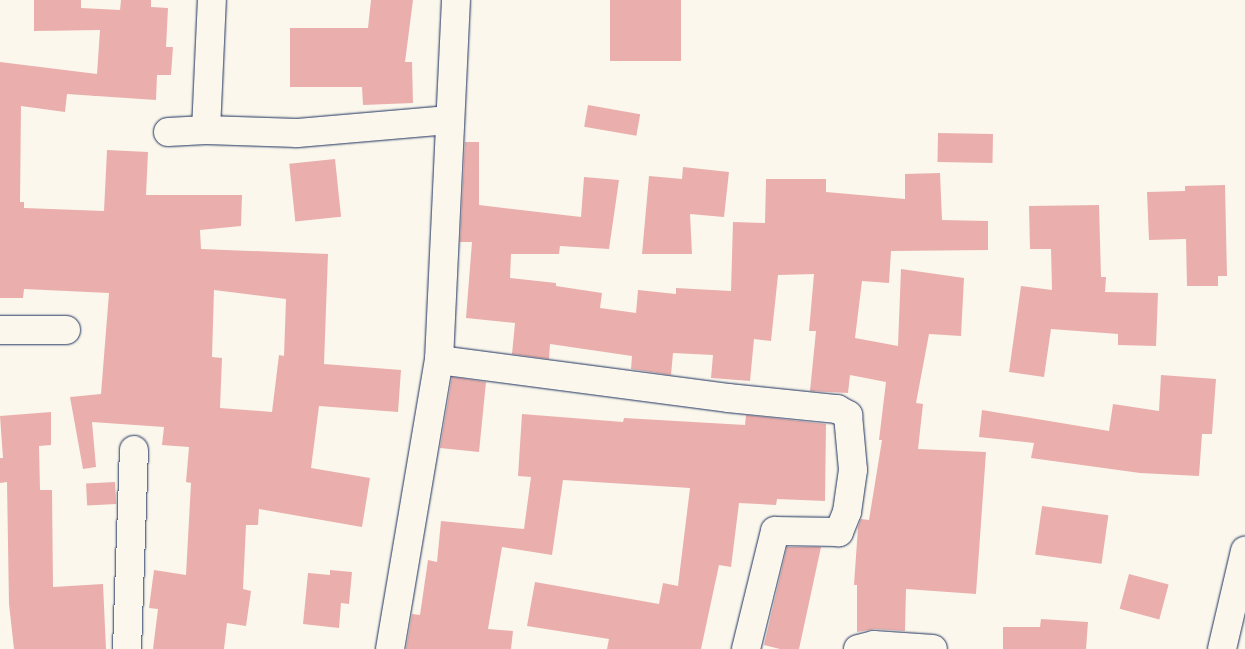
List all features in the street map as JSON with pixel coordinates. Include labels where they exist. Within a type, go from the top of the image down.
[{"type":"street","points":[[206,130],[212,0]]},
{"type":"street","points":[[390,649],[439,360],[456,0]]},
{"type":"street","points":[[168,132],[206,130],[296,133],[449,120]]},
{"type":"street","points":[[0,330],[66,330]]},
{"type":"street","points":[[439,360],[728,398],[837,409],[848,415],[853,470],[847,512],[839,532],[775,531],[746,649]]},
{"type":"street","points":[[127,649],[134,450]]},
{"type":"street","points":[[1222,649],[1245,551]]},
{"type":"street","points":[[858,649],[874,646],[933,649]]},
{"type":"building","points":[[34,0],[81,0],[81,8],[120,10],[121,0],[151,0],[151,7],[168,8],[166,47],[173,47],[171,75],[157,75],[156,100],[67,94],[65,112],[21,106],[20,202],[24,202],[24,208],[104,211],[107,150],[148,152],[146,195],[242,195],[241,226],[200,230],[201,249],[328,254],[324,364],[401,370],[398,412],[319,406],[311,468],[370,478],[362,527],[259,509],[258,525],[246,525],[243,589],[251,591],[246,626],[227,623],[224,649],[153,649],[158,609],[149,608],[154,570],[186,575],[191,483],[186,482],[189,447],[162,445],[164,427],[92,422],[96,467],[83,469],[70,397],[101,394],[109,293],[24,289],[23,298],[0,298],[0,62],[97,74],[100,30],[34,31]],"holes":[[[214,290],[286,299],[284,356],[279,355],[272,412],[220,408],[222,358],[212,357]]]},
{"type":"building","points":[[371,0],[413,0],[405,62],[412,62],[413,103],[363,105],[362,87],[290,87],[290,28],[368,28]]},
{"type":"building","points":[[610,0],[681,0],[681,61],[610,61]]},
{"type":"building","points":[[588,105],[640,114],[636,136],[584,127]]},
{"type":"building","points":[[938,133],[993,134],[992,163],[937,162]]},
{"type":"building","points":[[465,142],[479,142],[479,205],[581,217],[584,177],[619,180],[609,249],[560,246],[559,254],[511,254],[510,278],[556,283],[556,286],[602,293],[600,308],[636,313],[638,290],[676,294],[676,288],[731,291],[733,222],[765,223],[766,179],[826,179],[826,192],[905,199],[905,174],[940,173],[942,220],[988,221],[988,250],[891,251],[889,283],[862,281],[855,338],[898,346],[901,269],[964,278],[961,336],[929,334],[916,403],[923,404],[918,449],[986,452],[976,594],[906,589],[905,631],[875,629],[857,632],[857,585],[854,585],[858,527],[861,519],[869,520],[882,440],[879,440],[886,382],[850,375],[848,393],[810,391],[816,331],[809,331],[814,274],[778,275],[771,341],[754,339],[750,381],[711,378],[713,355],[673,353],[671,375],[631,369],[632,356],[550,344],[549,359],[512,354],[515,323],[466,318],[472,242],[460,242]]},
{"type":"building","points":[[335,159],[341,217],[295,221],[289,164]]},
{"type":"building","points":[[683,167],[729,172],[724,217],[690,214],[692,254],[642,254],[649,176],[682,179]]},
{"type":"building","points":[[1225,185],[1227,276],[1218,276],[1218,286],[1187,286],[1186,239],[1149,240],[1147,192],[1185,191],[1185,186]]},
{"type":"building","points":[[1099,205],[1101,277],[1106,277],[1105,292],[1158,293],[1156,346],[1118,345],[1118,334],[1051,329],[1044,377],[1009,372],[1021,286],[1052,290],[1051,249],[1030,249],[1029,206]]},
{"type":"building","points":[[1161,375],[1216,379],[1212,434],[1202,434],[1199,476],[1140,473],[1031,458],[1034,443],[979,437],[982,410],[1109,431],[1113,404],[1159,411]]},
{"type":"building","points":[[452,377],[486,382],[479,452],[440,448]]},
{"type":"building","points":[[51,412],[51,445],[39,446],[40,490],[52,490],[53,587],[103,584],[106,649],[14,649],[9,604],[7,482],[0,483],[0,458],[3,458],[0,416]]},
{"type":"building","points":[[522,414],[623,422],[624,418],[745,425],[746,415],[826,424],[825,501],[777,499],[776,505],[739,503],[731,567],[719,565],[701,649],[607,649],[609,639],[527,626],[535,582],[659,604],[663,583],[678,586],[690,488],[563,480],[552,555],[502,547],[488,629],[513,631],[511,649],[406,649],[412,614],[420,615],[428,560],[437,562],[441,521],[524,529],[531,477],[518,476]]},
{"type":"building","points":[[115,482],[116,504],[87,505],[86,484]]},
{"type":"building","points":[[1042,506],[1108,515],[1102,564],[1035,555]]},
{"type":"building","points":[[787,547],[821,547],[799,649],[780,649],[764,645]]},
{"type":"building","points":[[330,570],[352,572],[349,604],[341,603],[339,628],[303,624],[308,573],[330,575]]},
{"type":"building","points":[[1129,574],[1169,585],[1159,619],[1120,609]]},
{"type":"building","points":[[1041,619],[1088,622],[1086,649],[1003,649],[1003,627],[1040,627]]}]
